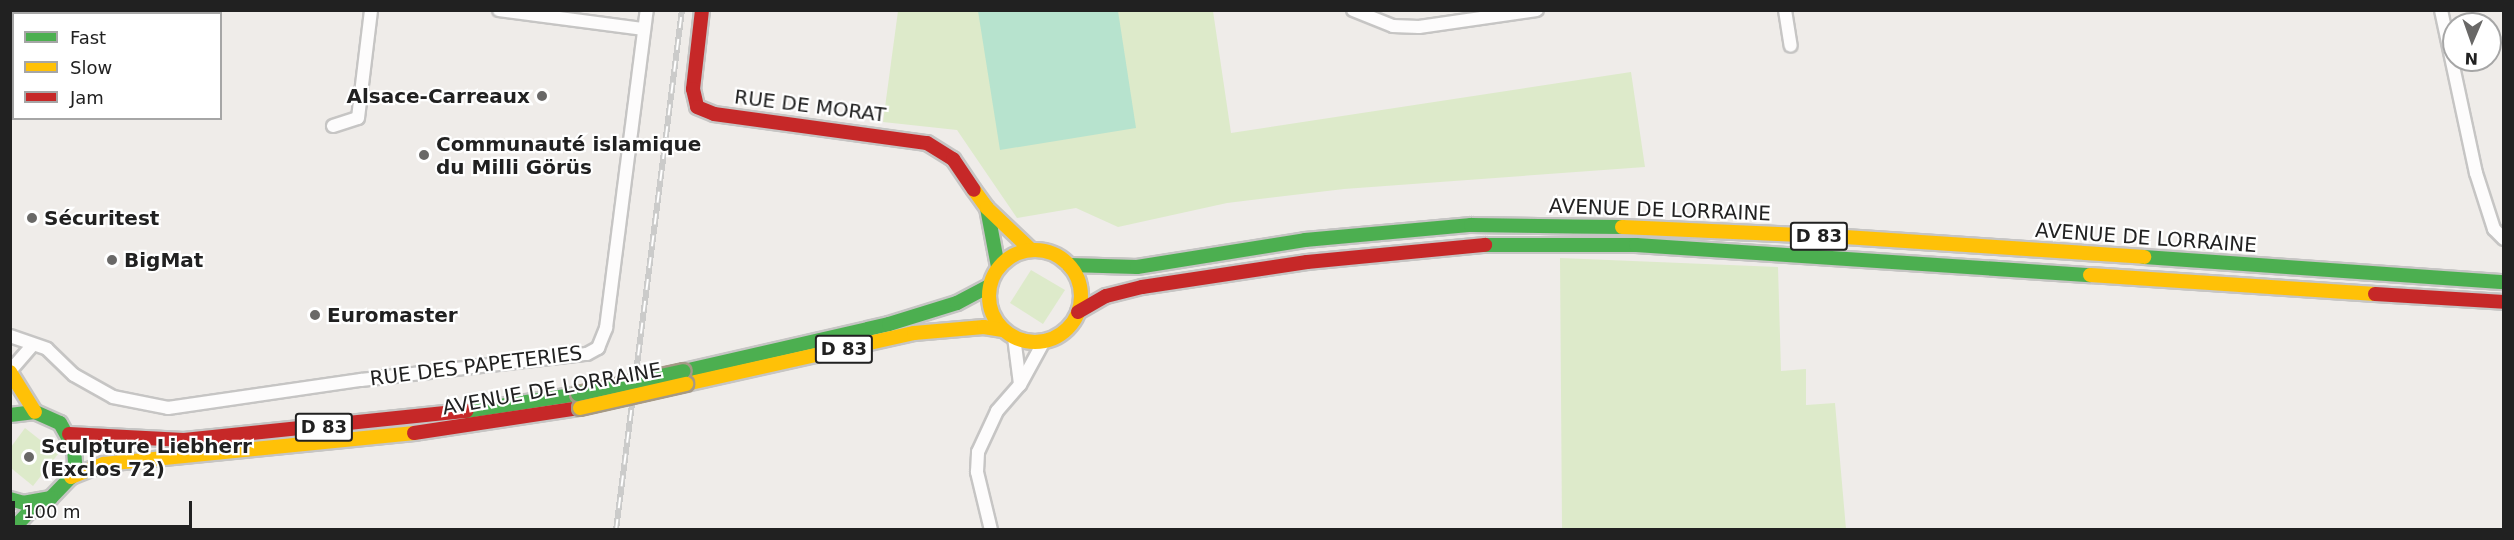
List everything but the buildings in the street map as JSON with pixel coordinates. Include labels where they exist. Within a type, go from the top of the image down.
[{"type":"main road","name":"RUE DE MORAT","points":[[702,10],[693,89],[697,107],[714,114],[927,143],[953,159],[987,208],[1030,249]]},
{"type":"main road","name":"RUE DE MORAT","points":[[987,208],[998,267]]},
{"type":"main road","name":"AVENUE DE LORRAINE","points":[[1069,265],[1137,267],[1305,240],[1471,225],[1554,224],[1845,237],[2504,282]]},
{"type":"main road","name":"AVENUE DE LORRAINE","points":[[1078,312],[1106,296],[1142,287],[1307,262],[1472,245],[1636,245],[2504,302]]},
{"type":"main road","points":[[1030,249],[1051,253],[1069,265],[1081,287],[1078,312],[1070,326],[1044,341],[1008,333],[991,309],[989,286],[998,267],[1018,252],[1030,249]]},
{"type":"main road","name":"AVENUE DE LORRAINE","points":[[71,477],[115,462],[430,431],[579,401],[685,377],[889,324],[957,303],[989,286]]},
{"type":"main road","name":"AVENUE DE LORRAINE","points":[[685,377],[914,333],[984,327],[1008,333]]},
{"type":"main road","points":[[10,371],[35,412]]},
{"type":"main road","name":"AVENUE DE LORRAINE","points":[[69,434],[149,441],[184,440],[579,401]]},
{"type":"main road","points":[[10,415],[35,412],[60,423],[69,434],[74,448],[71,477],[56,494],[37,503],[12,530]]},
{"type":"main road","points":[[10,500],[37,503]]},
{"type":"street","points":[[333,126],[358,118],[371,10]]},
{"type":"street","points":[[499,10],[644,29]]},
{"type":"street","name":"RUE DES PAPETERIES","points":[[10,336],[32,346],[47,349],[74,375],[113,397],[168,408],[361,380],[587,354],[598,348],[606,328],[647,10]]},
{"type":"street","points":[[1353,10],[1394,26],[1419,27],[1488,15],[1537,10]]},
{"type":"street","points":[[1785,10],[1791,46]]},
{"type":"street","points":[[2441,10],[2476,173],[2494,229],[2504,239]]},
{"type":"street","points":[[1008,333],[1020,385]]},
{"type":"street","points":[[991,530],[977,472],[978,452],[997,411],[1020,385],[1044,341]]},
{"type":"street","points":[[10,371],[32,346]]},
{"type":"green space","points":[[898,11],[1213,11],[1231,133],[1631,72],[1645,167],[1344,189],[1227,203],[1118,227],[1076,208],[1017,218],[957,130],[883,122]]},
{"type":"green space","points":[[978,11],[1118,11],[1136,128],[1000,150]]},
{"type":"green space","points":[[1560,258],[1778,267],[1781,371],[1806,369],[1806,405],[1835,403],[1846,529],[1562,529]]},
{"type":"green space","points":[[1031,270],[1065,290],[1043,324],[1010,303]]},
{"type":"green space","points":[[25,428],[58,454],[33,486],[11,468],[11,447]]},
{"type":"railway","points":[[616,530],[682,10]]},
{"type":"traffic: fast","points":[[987,208],[998,267]]},
{"type":"traffic: fast","points":[[1069,265],[1137,267],[1305,240],[1471,225],[1622,227]]},
{"type":"traffic: fast","points":[[1485,245],[1636,245],[2090,275]]},
{"type":"traffic: fast","points":[[2144,257],[2504,282]]},
{"type":"traffic: fast","points":[[684,371],[889,324],[957,303],[989,286]]},
{"type":"traffic: fast","points":[[578,394],[684,371]]},
{"type":"traffic: fast","points":[[467,411],[578,394]]},
{"type":"traffic: fast","points":[[10,415],[35,412],[60,423],[74,448],[75,463],[71,477],[51,498],[24,503],[10,499]]},
{"type":"traffic: fast","points":[[12,530],[37,503]]},
{"type":"traffic: slow","points":[[974,190],[987,208],[1030,249]]},
{"type":"traffic: slow","points":[[1622,227],[1845,237],[2144,257]]},
{"type":"traffic: slow","points":[[1035,250],[1053,253],[1068,263],[1078,278],[1081,296],[1078,314],[1068,329],[1053,339],[1035,342],[1017,339],[1002,329],[992,314],[989,296],[992,278],[1002,263],[1017,253],[1035,250]]},
{"type":"traffic: slow","points":[[2090,275],[2375,294]]},
{"type":"traffic: slow","points":[[686,384],[914,333],[984,327],[1003,330]]},
{"type":"traffic: slow","points":[[10,372],[35,412]]},
{"type":"traffic: slow","points":[[580,408],[686,384]]},
{"type":"traffic: slow","points":[[71,477],[104,464],[414,433]]},
{"type":"traffic: jam","points":[[702,10],[693,89],[697,107],[714,114],[927,143],[953,159],[974,190]]},
{"type":"traffic: jam","points":[[1078,312],[1106,296],[1142,287],[1307,262],[1485,245]]},
{"type":"traffic: jam","points":[[2375,294],[2504,302]]},
{"type":"traffic: jam","points":[[414,433],[580,408]]},
{"type":"traffic: jam","points":[[69,434],[184,440],[467,411]]},
{"type":"place","name":"Alsace-Carreaux","points":[[542,96]]},
{"type":"place","name":"Communauté islamique du Milli Görüs","points":[[424,155]]},
{"type":"place","name":"Sécuritest","points":[[32,218]]},
{"type":"place","name":"BigMat","points":[[112,260]]},
{"type":"place","name":"Euromaster","points":[[315,315]]},
{"type":"place","name":"Sculpture Liebherr (Exclos 72)","points":[[29,457]]}]
